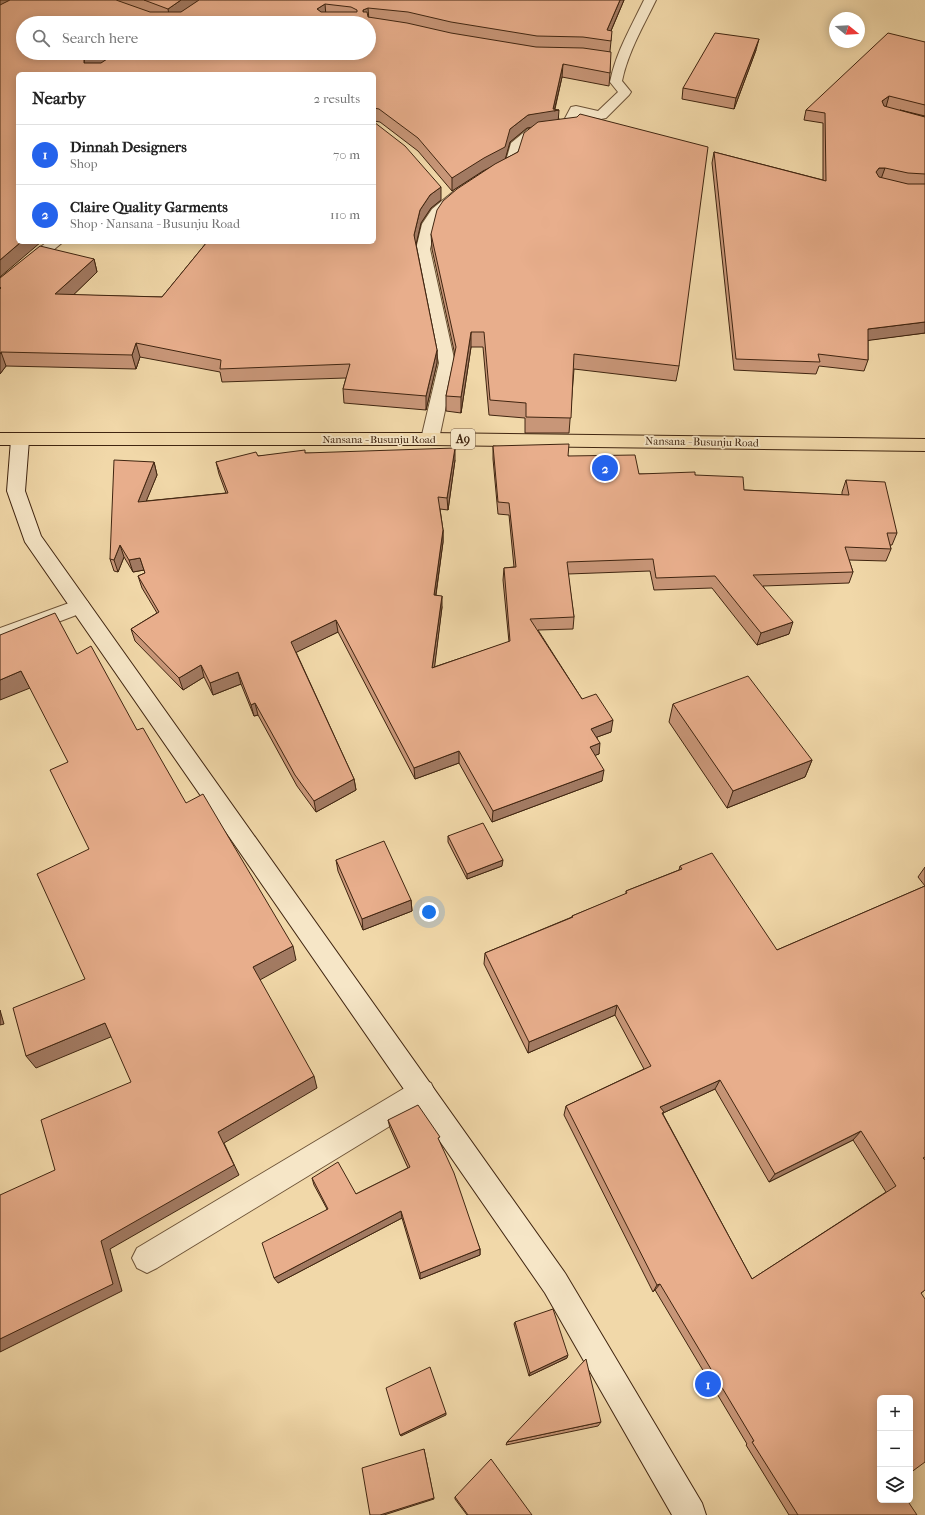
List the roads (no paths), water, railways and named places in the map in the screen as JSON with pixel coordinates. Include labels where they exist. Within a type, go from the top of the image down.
[{"type":"main road","name":"Nansana - Busunju Road","points":[[10,440],[430,439],[925,446]]},
{"type":"street","points":[[483,178],[512,163],[516,146],[533,132],[571,127],[568,123],[576,110],[601,115],[625,92],[616,82],[617,60],[650,0]]},
{"type":"street","points":[[442,188],[451,200]]},
{"type":"street","points":[[430,439],[447,363],[423,249],[429,224],[437,212],[466,188]]},
{"type":"street","points":[[0,287],[54,244]]},
{"type":"street","points":[[10,440],[16,491],[32,537],[555,1283],[690,1515]]},
{"type":"street","points":[[0,636],[80,606]]},
{"type":"street","points":[[147,1258],[422,1092]]},
{"type":"place","name":"Claire Quality Garments","points":[[605,468]]},
{"type":"place","name":"Dinnah Designers","points":[[708,1384]]}]
